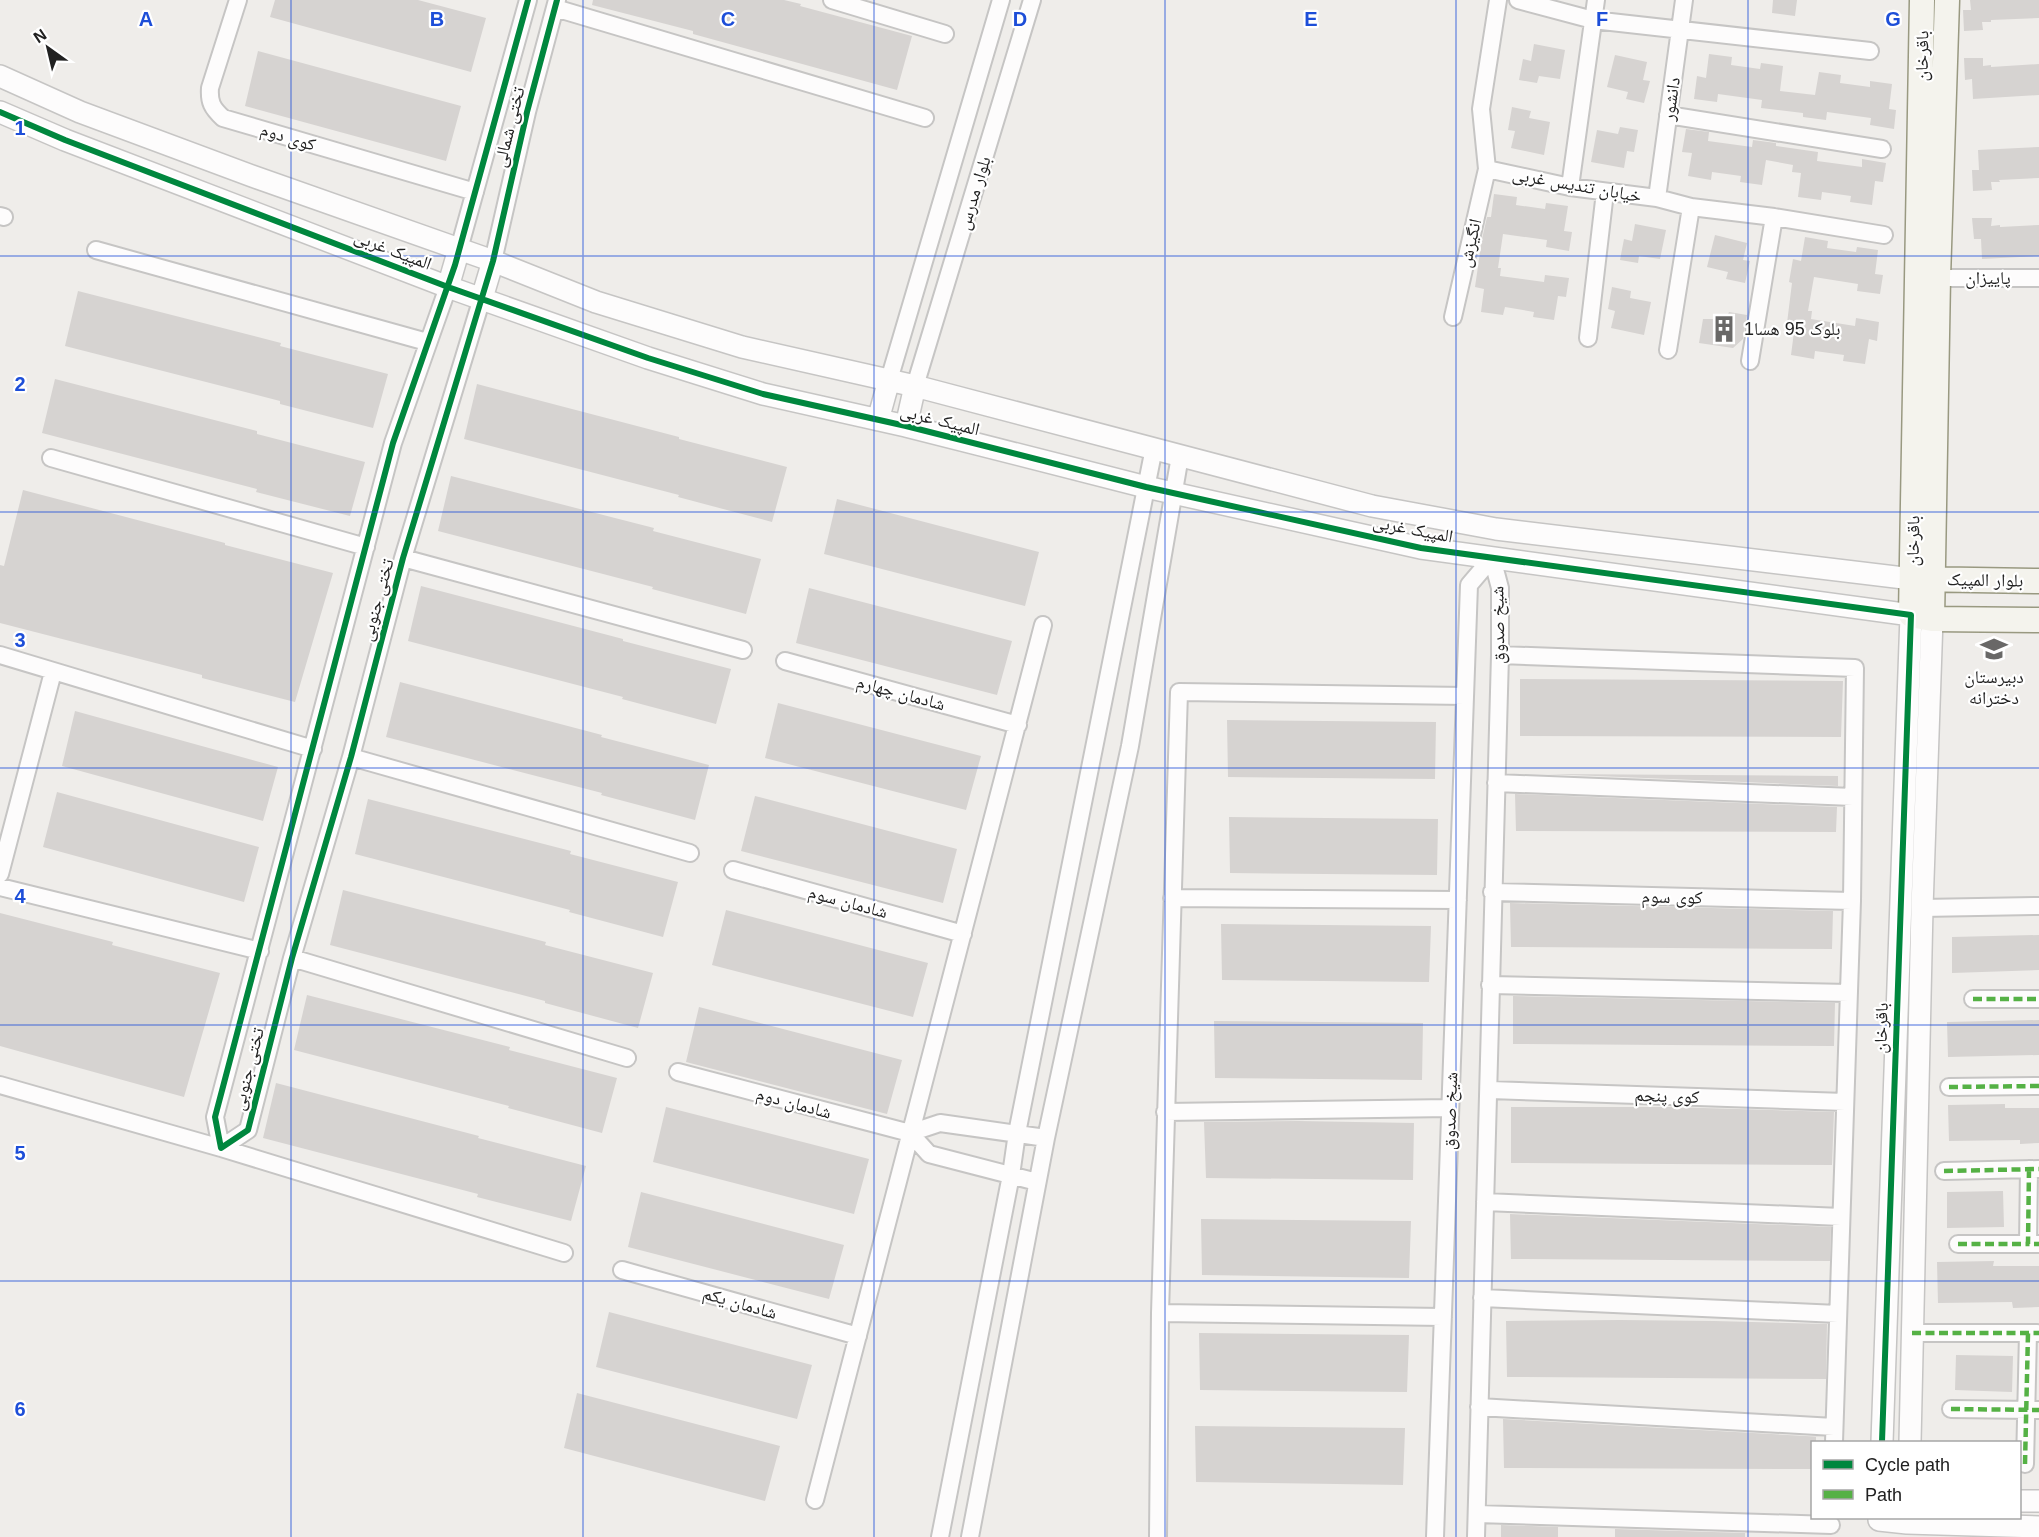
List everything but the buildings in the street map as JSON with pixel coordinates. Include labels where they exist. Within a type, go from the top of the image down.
[{"type":"main road","name":"باقرخان","points":[[1921,617],[1923,0]]},
{"type":"main road","name":"باقرخان","points":[[1922,579],[1938,278],[1947,0]]},
{"type":"main road","name":"بلوار المپیک","points":[[1922,579],[2039,581]]},
{"type":"main road","points":[[1921,617],[2039,620]]},
{"type":"street","name":"کوی دوم","points":[[238,0],[210,88],[209,100],[223,117],[475,192]]},
{"type":"street","points":[[510,0],[527,2]]},
{"type":"street","points":[[832,0],[945,34]]},
{"type":"street","name":"بلوار مدرس","points":[[889,380],[1001,0]]},
{"type":"street","name":"بلوار مدرس","points":[[915,386],[1032,0]]},
{"type":"street","name":"خیابان تندیس غربی","points":[[1498,0],[1481,109],[1487,169],[1570,188],[1657,198],[1691,207],[1774,217],[1884,235]]},
{"type":"street","points":[[1518,0],[1593,20],[1870,51]]},
{"type":"street","points":[[1570,188],[1596,0]]},
{"type":"street","name":"دانشور","points":[[1657,198],[1684,0]]},
{"type":"street","name":"تختی شمالی","points":[[459,249],[527,2]]},
{"type":"street","name":"تختی شمالی","points":[[493,261],[556,4]]},
{"type":"street","points":[[556,4],[925,118]]},
{"type":"street","name":"المپیک غربی","points":[[0,76],[80,112],[252,176],[493,261],[596,302],[742,347],[915,386],[1372,506],[1496,529],[1922,579]]},
{"type":"street","name":"المپیک غربی","points":[[0,112],[65,140],[448,287],[648,358],[763,394],[906,426],[1146,487],[1421,548],[1921,617]]},
{"type":"street","points":[[1668,115],[1882,149]]},
{"type":"street","name":"انگیزش","points":[[1453,317],[1487,169]]},
{"type":"street","points":[[1588,338],[1605,192]]},
{"type":"street","points":[[1668,350],[1691,207]]},
{"type":"street","points":[[1750,361],[1774,217]]},
{"type":"street","points":[[448,287],[459,249]]},
{"type":"street","points":[[96,250],[427,342]]},
{"type":"street","points":[[482,298],[493,261]]},
{"type":"street","name":"پاییزان","points":[[1938,278],[2039,278]]},
{"type":"street","name":"تختی جنوبی","points":[[448,287],[398,427],[215,1117],[221,1148],[248,1130],[292,958],[351,757],[403,558],[482,298]]},
{"type":"street","points":[[878,420],[889,380]]},
{"type":"street","points":[[906,426],[915,386]]},
{"type":"street","points":[[940,1537],[1011,1175],[1017,1133],[1154,448]]},
{"type":"street","points":[[970,1537],[1037,1182],[1130,746],[1180,456]]},
{"type":"street","points":[[51,458],[366,547]]},
{"type":"street","points":[[1492,558],[1496,529]]},
{"type":"street","points":[[403,558],[743,650]]},
{"type":"street","name":"شیخ صدوق","points":[[1476,1537],[1490,1089],[1492,892],[1500,655],[1500,588],[1492,558]]},
{"type":"street","name":"شیخ صدوق","points":[[1435,1537],[1469,585],[1492,558]]},
{"type":"street","name":"باقرخان","points":[[1910,1441],[1922,908],[1921,617]]},
{"type":"street","name":"باقرخان","points":[[1882,1441],[1921,617]]},
{"type":"street","points":[[815,1500],[1043,626]]},
{"type":"street","points":[[1479,1407],[1834,1435],[1852,901],[1855,668],[1500,655]]},
{"type":"street","points":[[0,656],[313,750]]},
{"type":"street","name":"شادمان چهارم","points":[[785,661],[1017,725]]},
{"type":"street","points":[[0,874],[53,672]]},
{"type":"street","points":[[1158,1537],[1160,1313],[1179,692],[1465,696]]},
{"type":"street","points":[[351,757],[690,853]]},
{"type":"street","points":[[1496,783],[1853,797]]},
{"type":"street","name":"شادمان سوم","points":[[733,870],[963,934]]},
{"type":"street","points":[[0,887],[260,951]]},
{"type":"street","name":"کوی سوم","points":[[1492,892],[1852,901]]},
{"type":"street","points":[[1172,898],[1458,900]]},
{"type":"street","points":[[1922,908],[2039,906]]},
{"type":"street","points":[[292,958],[627,1058]]},
{"type":"street","points":[[1490,985],[1849,993]]},
{"type":"street","points":[[1973,999],[2039,999]]},
{"type":"street","name":"شادمان دوم","points":[[678,1072],[910,1133]]},
{"type":"street","points":[[0,1085],[221,1148],[564,1253]]},
{"type":"street","points":[[1949,1087],[2039,1086]]},
{"type":"street","name":"کوی پنجم","points":[[1490,1089],[1845,1102]]},
{"type":"street","points":[[1166,1112],[1450,1108]]},
{"type":"street","points":[[910,1133],[940,1123],[1046,1138]]},
{"type":"street","points":[[910,1133],[929,1154],[1037,1182]]},
{"type":"street","points":[[1944,1171],[2034,1169],[2033,1244],[1958,1244]]},
{"type":"street","points":[[1485,1202],[1841,1217]]},
{"type":"street","name":"شادمان یکم","points":[[622,1270],[858,1336]]},
{"type":"street","points":[[1482,1298],[1838,1314]]},
{"type":"street","points":[[1160,1313],[1443,1317]]},
{"type":"street","points":[[1912,1333],[2033,1333],[2033,1410],[2025,1464]]},
{"type":"street","points":[[1952,1409],[2033,1410]]},
{"type":"street","points":[[2021,1501],[2039,1501]]},
{"type":"street","points":[[1477,1514],[1831,1526]]},
{"type":"street","points":[[1881,1525],[2039,1527]]},
{"type":"marked path","points":[[1973,999],[2039,999]]},
{"type":"marked path","points":[[1949,1087],[2039,1086]]},
{"type":"marked path","points":[[2029,1169],[2028,1244],[2039,1244]]},
{"type":"marked path","points":[[1944,1171],[2039,1169]]},
{"type":"marked path","points":[[1958,1244],[2028,1244]]},
{"type":"marked path","points":[[1912,1333],[2039,1333]]},
{"type":"marked path","points":[[2025,1464],[2028,1333]]},
{"type":"marked path","points":[[1951,1409],[2039,1410]]},
{"type":"cycle path","points":[[528,0],[455,265],[393,443],[215,1117],[221,1148],[248,1130],[292,958],[351,757],[403,558],[493,261],[527,112],[557,0]]},
{"type":"cycle path","points":[[0,112],[65,140],[448,287],[648,358],[763,394],[906,426],[1146,487],[1421,548],[1911,615],[1882,1441]]},
{"type":"place","name":"بلوک 95 هسا1","points":[[1724,329]]},
{"type":"place","name":"دبیرستان دخترانه","points":[[1994,649]]}]
